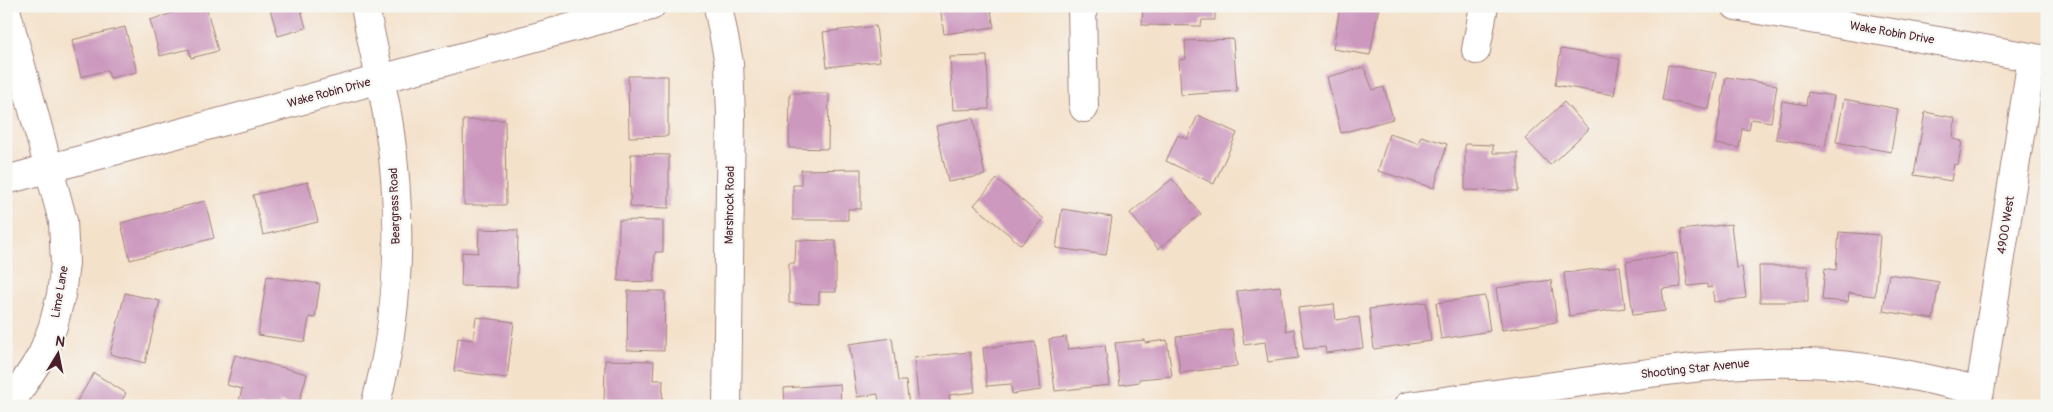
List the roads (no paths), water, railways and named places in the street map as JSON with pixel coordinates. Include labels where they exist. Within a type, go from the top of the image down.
[{"type":"street","name":"Beargrass Road","points":[[365,6],[389,123],[398,212],[394,302],[375,406]]},
{"type":"street","name":"Wake Robin Drive","points":[[6,180],[651,6]]},
{"type":"street","name":"Marshrock Road","points":[[718,6],[729,63],[731,115],[726,406]]},
{"type":"street","points":[[1082,6],[1084,108]]},
{"type":"street","points":[[1476,50],[1484,6]]},
{"type":"street","name":"Wake Robin Drive","points":[[1736,6],[1832,15],[2039,59]]},
{"type":"street","name":"Lime Lane","points":[[6,10],[63,221],[65,263],[62,295],[54,326],[42,355],[9,406]]},
{"type":"street","name":"4900 West","points":[[1980,391],[2039,59]]},
{"type":"street","name":"Shooting Star Avenue","points":[[1408,406],[1702,366],[1758,362],[1862,367],[1912,375],[1980,391]]}]
